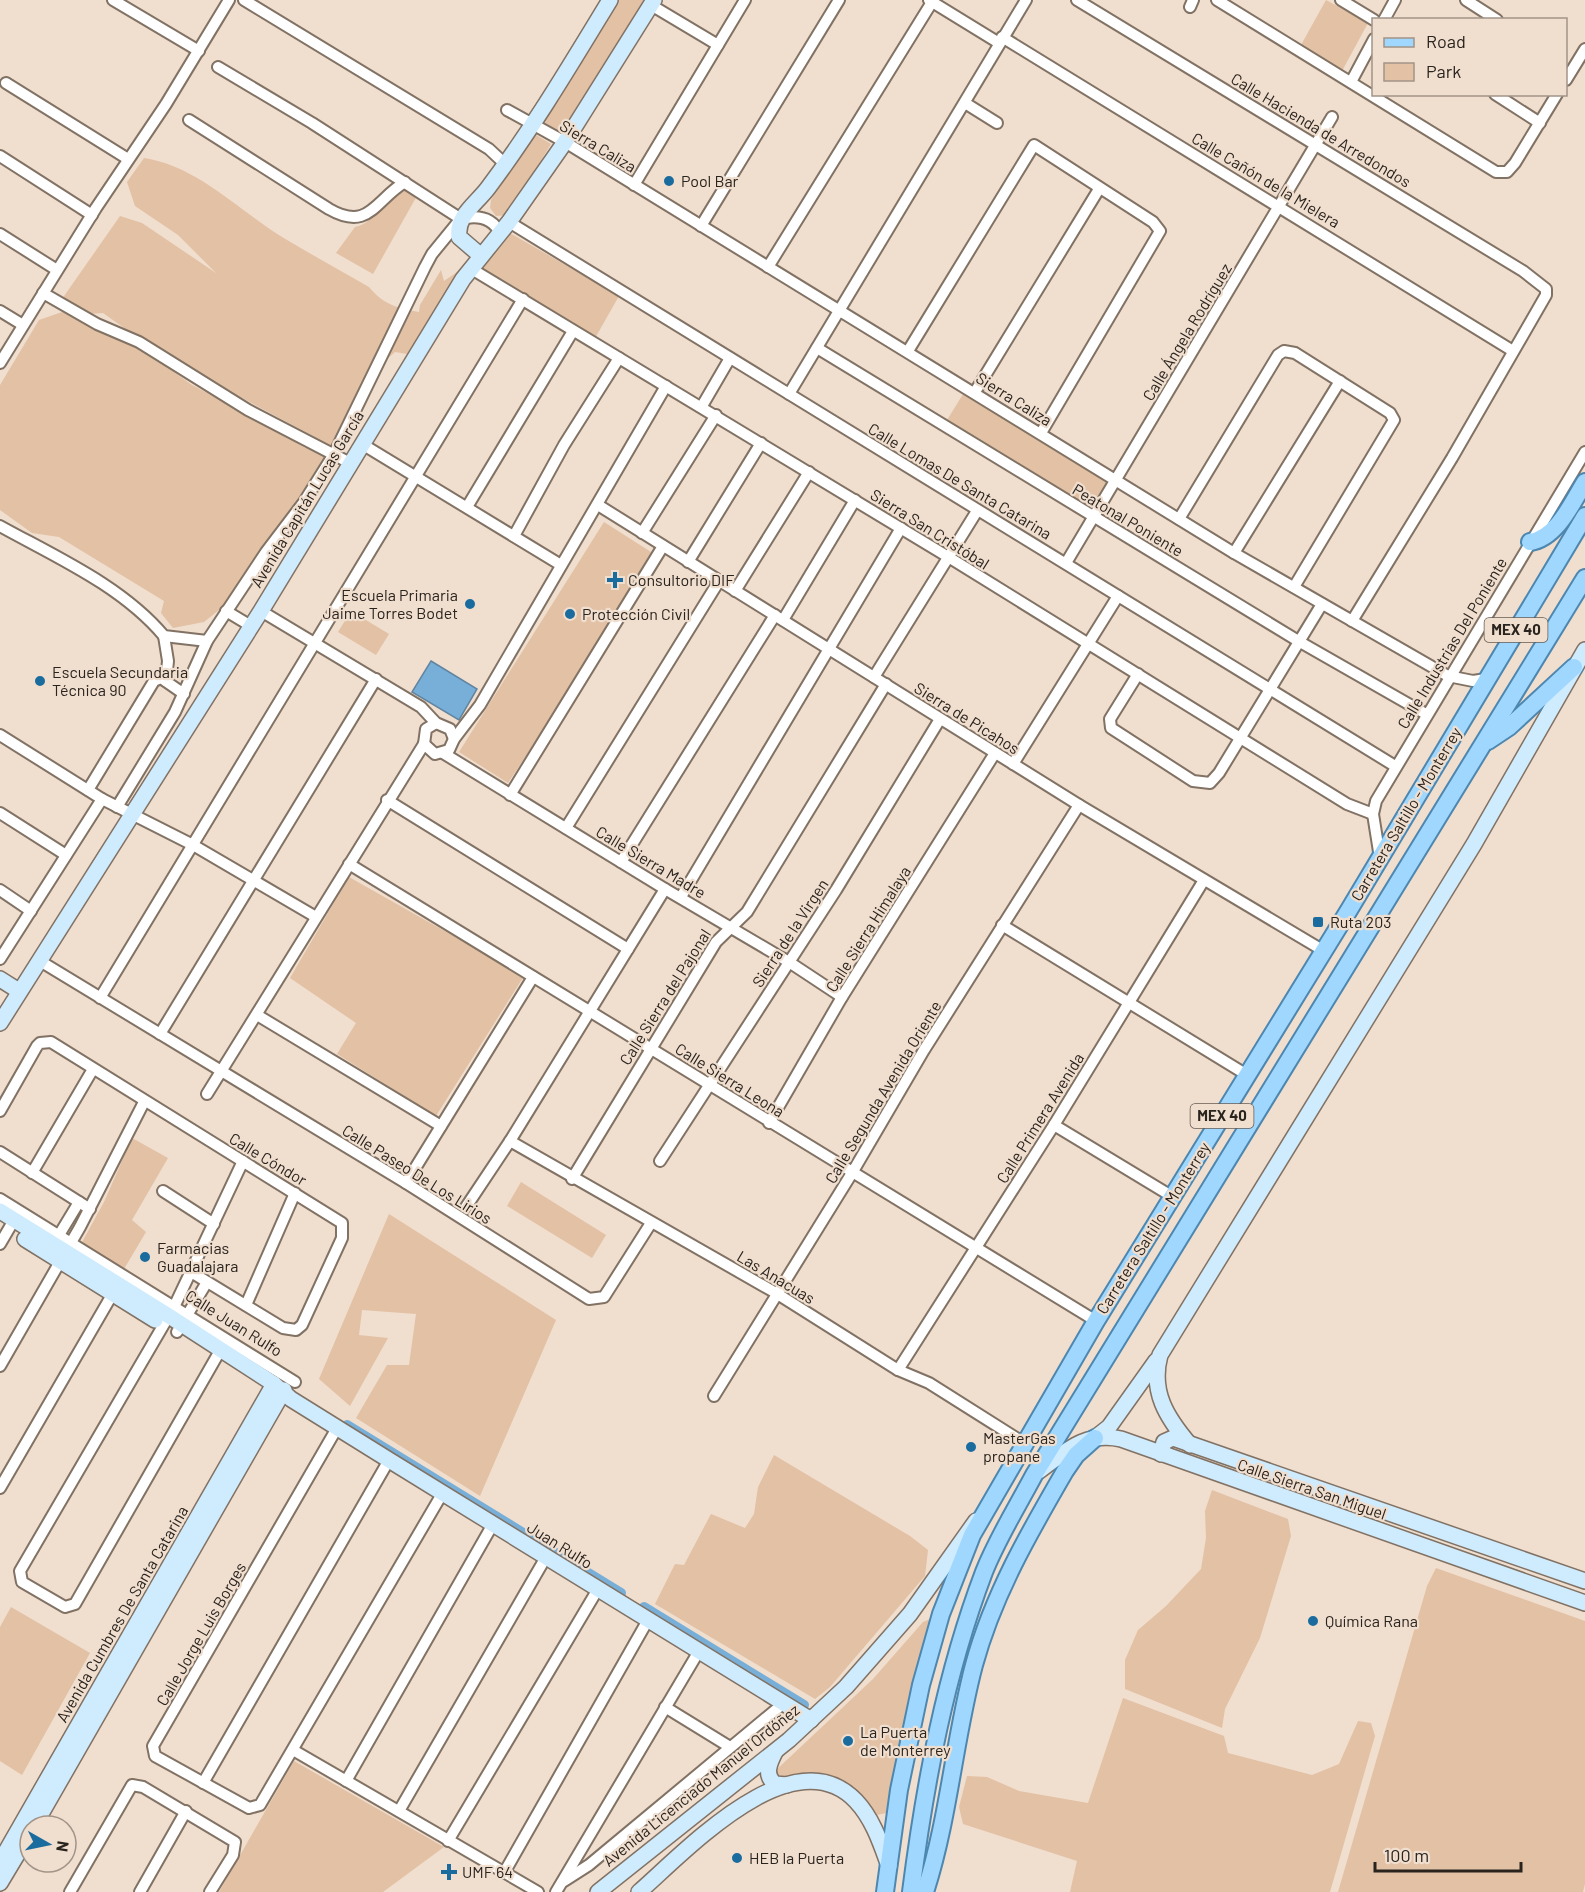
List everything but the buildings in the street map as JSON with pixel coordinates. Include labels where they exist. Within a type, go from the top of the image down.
[{"type":"main road","points":[[1530,542],[1542,539],[1552,530],[1585,482]]},
{"type":"main road","name":"Carretera Saltillo - Monterrey","points":[[886,1890],[909,1735],[926,1664],[960,1564],[986,1510],[1096,1321],[1380,859],[1585,516]]},
{"type":"main road","points":[[1547,581],[1555,577],[1585,533]]},
{"type":"main road","name":"Carretera Saltillo - Monterrey","points":[[911,1892],[943,1704],[984,1571],[1034,1475],[1585,578]]},
{"type":"main road","points":[[1482,745],[1509,727],[1574,667]]},
{"type":"main road","points":[[966,1699],[988,1622],[1009,1574],[1070,1462],[1095,1438]]},
{"type":"main road","points":[[925,1892],[945,1816],[980,1619],[984,1571]]},
{"type":"street","points":[[113,0],[199,51]]},
{"type":"street","points":[[0,363],[92,215],[199,51],[229,0]]},
{"type":"street","points":[[244,0],[489,149],[505,164]]},
{"type":"street","points":[[123,810],[184,694],[207,641],[304,502],[334,454],[424,267],[432,254],[488,189],[552,96],[610,0]]},
{"type":"street","points":[[634,185],[745,0]]},
{"type":"street","points":[[701,226],[839,0]]},
{"type":"street","points":[[789,394],[1026,0]]},
{"type":"street","name":"Calle Hacienda de Arredondos","points":[[1077,0],[1316,144],[1522,271],[1546,289],[1546,295],[1513,351]]},
{"type":"street","points":[[1217,0],[1372,95]]},
{"type":"street","points":[[1341,0],[1372,19]]},
{"type":"street","points":[[1385,18],[1395,0]]},
{"type":"street","points":[[1466,0],[1494,18]]},
{"type":"street","points":[[768,267],[930,1]]},
{"type":"street","name":"Calle Cañón de la Mielera","points":[[930,1],[1001,40],[1279,206],[1513,351]]},
{"type":"street","points":[[652,2],[718,45]]},
{"type":"street","name":"Avenida Capitán Lucas García","points":[[0,1023],[40,961],[123,810],[261,611],[470,268],[504,228],[565,142],[652,2]]},
{"type":"street","points":[[1351,82],[1372,43]]},
{"type":"street","points":[[1570,64],[1585,49]]},
{"type":"street","points":[[218,67],[461,219]]},
{"type":"street","points":[[6,83],[128,159]]},
{"type":"street","points":[[1373,96],[1492,170],[1503,173],[1515,163],[1556,96]]},
{"type":"street","points":[[1498,96],[1540,123]]},
{"type":"street","points":[[965,103],[997,123]]},
{"type":"street","name":"Sierra Caliza","points":[[507,110],[565,142],[908,351],[1234,553],[1448,676],[1473,681],[1486,679]]},
{"type":"street","name":"Calle Ángela Rodríguez","points":[[1066,563],[1332,117]]},
{"type":"street","points":[[189,120],[330,209],[349,218],[357,218],[374,209],[391,191],[405,182]]},
{"type":"street","points":[[908,351],[1034,145],[1153,222],[1160,231],[1041,433]]},
{"type":"street","points":[[0,156],[92,215]]},
{"type":"street","points":[[975,392],[1099,189]]},
{"type":"street","name":"Calle Lomas De Santa Catarina","points":[[461,219],[484,218],[504,228],[730,358],[1395,766]]},
{"type":"street","points":[[461,219],[459,237],[480,255]]},
{"type":"street","points":[[0,234],[57,270]]},
{"type":"street","name":"Sierra San Cristóbal","points":[[470,268],[810,472],[1347,804],[1373,814]]},
{"type":"street","points":[[43,292],[96,324],[139,342],[248,410],[350,463]]},
{"type":"street","points":[[100,998],[522,299]]},
{"type":"street","points":[[0,311],[23,326]]},
{"type":"street","points":[[467,507],[573,331]]},
{"type":"street","name":"Peatonal Poniente","points":[[817,348],[1300,642],[1426,714]]},
{"type":"street","points":[[1179,519],[1278,355],[1284,351],[1295,353],[1390,413],[1394,420],[1294,587]]},
{"type":"street","points":[[1352,621],[1452,458],[1513,351]]},
{"type":"street","points":[[514,536],[564,446],[619,358]]},
{"type":"street","points":[[702,406],[730,358]]},
{"type":"street","points":[[1234,553],[1340,381]]},
{"type":"street","points":[[443,753],[449,750],[454,739],[480,705],[666,386]]},
{"type":"street","points":[[642,533],[716,415]]},
{"type":"street","points":[[688,562],[761,443]]},
{"type":"street","points":[[362,444],[561,565]]},
{"type":"street","name":"Calle Industrias Del Poniente","points":[[1373,814],[1376,801],[1395,766],[1585,452]]},
{"type":"street","points":[[735,591],[810,472]]},
{"type":"street","points":[[621,862],[855,500]]},
{"type":"street","name":"Sierra de Picahos","points":[[598,505],[1079,805],[1324,951]]},
{"type":"street","points":[[874,677],[950,558],[977,511]]},
{"type":"street","points":[[0,526],[124,599],[147,616],[164,636],[168,661],[166,681]]},
{"type":"street","points":[[681,897],[901,528]]},
{"type":"street","points":[[510,795],[663,546]]},
{"type":"street","points":[[566,828],[719,580]]},
{"type":"street","points":[[1013,764],[1118,596]]},
{"type":"street","points":[[1138,674],[1111,715],[1109,725],[1168,766],[1206,784],[1215,779],[1322,604]]},
{"type":"street","points":[[226,611],[251,626]]},
{"type":"street","points":[[261,611],[421,707],[435,723],[450,729],[454,739]]},
{"type":"street","points":[[164,636],[207,641]]},
{"type":"street","points":[[1095,1438],[1109,1426],[1160,1355],[1474,844],[1585,650]]},
{"type":"street","points":[[88,789],[149,687],[161,678],[184,694]]},
{"type":"street","points":[[160,1034],[376,679]]},
{"type":"street","name":"Calle Sierra del Pajonal","points":[[573,1179],[649,1048],[716,942],[747,912],[886,684]]},
{"type":"street","name":"Sierra de la Virgen","points":[[660,1161],[789,962],[940,719]]},
{"type":"street","points":[[207,1094],[387,800],[424,744],[426,729],[435,723]]},
{"type":"street","points":[[0,735],[102,799],[193,845],[316,917]]},
{"type":"street","name":"Calle Sierra Madre","points":[[424,744],[428,751],[443,753],[789,962],[842,997]]},
{"type":"street","name":"Calle Sierra Himalaya","points":[[769,1123],[842,997],[995,753]]},
{"type":"street","points":[[0,959],[102,799]]},
{"type":"street","points":[[387,800],[628,949]]},
{"type":"street","name":"Calle Segunda Avenida Oriente","points":[[714,1396],[1002,925],[1079,805]]},
{"type":"street","points":[[0,813],[66,855]]},
{"type":"street","points":[[1373,814],[1380,859]]},
{"type":"street","name":"Calle Sierra Leona","points":[[349,864],[1096,1321]]},
{"type":"street","name":"Calle Primera Avenida","points":[[898,1370],[1054,1125],[1204,880]]},
{"type":"street","points":[[466,1207],[510,1142],[665,889]]},
{"type":"street","points":[[0,890],[31,911]]},
{"type":"street","points":[[1002,925],[1130,1001],[1247,1075]]},
{"type":"street","points":[[40,961],[221,1072]]},
{"type":"street","points":[[406,1183],[533,977]]},
{"type":"street","points":[[0,980],[19,991]]},
{"type":"street","points":[[257,1014],[441,1126]]},
{"type":"street","name":"Calle Cóndor","points":[[0,1111],[40,1043],[51,1042],[144,1102],[342,1223],[342,1238],[299,1328],[292,1330],[283,1328],[191,1272]]},
{"type":"street","points":[[32,1173],[93,1069]]},
{"type":"street","name":"Calle Paseo De Los Lirios","points":[[221,1072],[406,1183],[584,1297],[596,1300],[604,1297],[651,1223]]},
{"type":"street","points":[[59,1248],[90,1209],[144,1102]]},
{"type":"street","points":[[1054,1125],[1173,1197]]},
{"type":"street","name":"Las Anacuas","points":[[510,1142],[776,1293],[898,1370],[929,1383],[1024,1443]]},
{"type":"street","points":[[0,1152],[90,1209]]},
{"type":"street","points":[[175,1320],[191,1272],[243,1161]]},
{"type":"street","points":[[163,1191],[214,1224]]},
{"type":"street","points":[[246,1305],[295,1193]]},
{"type":"street","name":"Calle Juan Rulfo","points":[[0,1199],[59,1248],[115,1289],[175,1320],[218,1353],[282,1391]]},
{"type":"street","points":[[0,1366],[59,1248],[79,1202]]},
{"type":"street","name":"Calle Juan Rulfo","points":[[0,1212],[8,1224],[59,1248],[175,1320],[282,1391]]},
{"type":"street","points":[[0,1244],[8,1224]]},
{"type":"street","points":[[207,1282],[175,1320],[21,1571],[22,1582],[64,1607],[72,1607],[75,1604],[218,1353]]},
{"type":"street","points":[[0,1488],[115,1289]]},
{"type":"street","points":[[1160,1355],[1156,1370],[1156,1387],[1160,1399],[1166,1413],[1190,1444]]},
{"type":"street","name":"Juan Rulfo","points":[[282,1391],[442,1494],[811,1720]]},
{"type":"street","name":"Avenida Cumbres De Santa Catarina","points":[[0,1862],[79,1737],[282,1391]]},
{"type":"street","name":"Calle Jorge Luis Borges","points":[[293,1750],[256,1808],[249,1808],[155,1756],[153,1746],[337,1428]]},
{"type":"street","name":"Calle Sierra San Miguel","points":[[1034,1475],[1066,1449],[1095,1438],[1121,1439],[1585,1602]]},
{"type":"street","points":[[1161,1454],[1162,1447],[1173,1438],[1190,1444]]},
{"type":"street","name":"Calle Sierra San Miguel","points":[[1190,1444],[1585,1581]]},
{"type":"street","points":[[203,1783],[388,1460]]},
{"type":"street","points":[[442,1494],[293,1750],[538,1892]]},
{"type":"street","name":"Avenida Licenciado Manuel Ordóñez","points":[[598,1892],[613,1885],[775,1752],[846,1687],[910,1614],[965,1533],[986,1510]]},
{"type":"street","points":[[346,1781],[493,1524]]},
{"type":"street","points":[[399,1811],[546,1557]]},
{"type":"street","points":[[448,1841],[598,1589]]},
{"type":"street","points":[[504,1873],[648,1620]]},
{"type":"street","points":[[556,1892],[699,1651]]},
{"type":"street","points":[[564,1881],[589,1865],[784,1703]]},
{"type":"street","points":[[665,1707],[730,1747]]},
{"type":"street","name":"Avenida Cumbres De Santa Catarina","points":[[40,1814],[79,1737]]},
{"type":"street","points":[[775,1752],[768,1769],[770,1779],[775,1784],[787,1785]]},
{"type":"street","points":[[639,1892],[720,1822],[759,1796],[787,1785],[818,1780],[846,1792],[869,1818],[889,1866]]},
{"type":"street","points":[[70,1892],[132,1785],[143,1787],[232,1838],[236,1846],[233,1856],[210,1892]]},
{"type":"street","points":[[140,1892],[186,1811]]},
{"type":"street","points":[[0,1883],[18,1853]]},
{"type":"green space","points":[[613,0],[659,0],[576,142],[542,121]]},
{"type":"green space","points":[[1326,0],[1368,23],[1342,71],[1301,45]]},
{"type":"green space","points":[[533,133],[551,144],[508,215],[496,216],[490,208],[491,200]]},
{"type":"green space","points":[[144,158],[182,170],[199,179],[282,237],[369,287],[380,298],[397,307],[419,312],[420,305],[441,270],[444,281],[463,268],[407,354],[395,352],[367,377],[325,464],[229,602],[204,622],[173,628],[161,613],[164,601],[59,537],[32,533],[0,510],[0,385],[39,320],[62,312],[90,325],[107,324],[192,385],[267,424],[305,448],[315,437],[165,357],[103,313],[89,314],[62,299],[120,216],[142,223],[216,273],[178,235],[135,206],[127,182]]},
{"type":"green space","points":[[405,190],[418,194],[373,274],[336,253],[355,227],[369,220],[391,197]]},
{"type":"green space","points":[[510,233],[619,296],[594,340],[478,269]]},
{"type":"green space","points":[[968,386],[1120,480],[1096,519],[944,425]]},
{"type":"green space","points":[[604,522],[651,552],[579,676],[508,783],[459,752]]},
{"type":"green space","points":[[351,611],[389,634],[376,655],[338,632]]},
{"type":"green space","points":[[349,877],[524,976],[436,1116],[337,1054],[356,1023],[290,978]]},
{"type":"green space","points":[[132,1138],[168,1158],[132,1220],[146,1232],[124,1269],[81,1244],[104,1202]]},
{"type":"green space","points":[[521,1182],[606,1235],[592,1258],[507,1206]]},
{"type":"green space","points":[[389,1214],[556,1320],[480,1496],[356,1418],[387,1365],[409,1365],[416,1314],[362,1310],[359,1335],[388,1338],[350,1406],[319,1379]]},
{"type":"green space","points":[[774,1455],[910,1536],[928,1550],[925,1576],[830,1687],[815,1699],[655,1604],[675,1564],[684,1565],[711,1514],[745,1528],[754,1514],[758,1487]]},
{"type":"green space","points":[[1212,1490],[1288,1519],[1291,1536],[1260,1638],[1225,1709],[1222,1728],[1125,1689],[1125,1660],[1138,1630],[1166,1606],[1201,1569],[1206,1538],[1205,1511]]},
{"type":"green space","points":[[1436,1568],[1585,1621],[1585,1884],[1583,1892],[1338,1892],[1427,1586]]},
{"type":"green space","points":[[11,1607],[90,1653],[22,1775],[0,1761],[0,1627]]},
{"type":"green space","points":[[930,1619],[932,1626],[886,1813],[877,1815],[845,1787],[779,1784],[774,1772],[873,1679],[923,1622]]},
{"type":"green space","points":[[1123,1698],[1224,1736],[1228,1753],[1312,1775],[1339,1764],[1358,1721],[1371,1723],[1375,1736],[1330,1892],[1070,1892],[1077,1861],[963,1824],[959,1807],[967,1776],[987,1777],[1019,1791],[1088,1803]]},
{"type":"green space","points":[[294,1761],[444,1847],[383,1892],[219,1892]]},
{"type":"water","points":[[431,661],[477,689],[459,720],[412,692]]},
{"type":"waterway","points":[[347,1425],[621,1593]]},
{"type":"waterway","points":[[644,1607],[804,1705]]},
{"type":"place","name":"Pool Bar","points":[[669,181]]},
{"type":"place","name":"Consultorio DIF","points":[[615,580]]},
{"type":"place","name":"Escuela Primaria Jaime Torres Bodet","points":[[470,604]]},
{"type":"place","name":"Protección Civil","points":[[570,614]]},
{"type":"place","name":"Escuela Secundaria Técnica 90","points":[[40,681]]},
{"type":"place","name":"Ruta 203","points":[[1318,922]]},
{"type":"place","name":"Farmacias Guadalajara","points":[[145,1257]]},
{"type":"place","name":"MasterGas propane","points":[[971,1447]]},
{"type":"place","name":"Química Rana","points":[[1313,1621]]},
{"type":"place","name":"La Puerta de Monterrey","points":[[848,1741]]},
{"type":"place","name":"HEB la Puerta","points":[[737,1858]]},
{"type":"place","name":"UMF 64","points":[[449,1872]]}]
